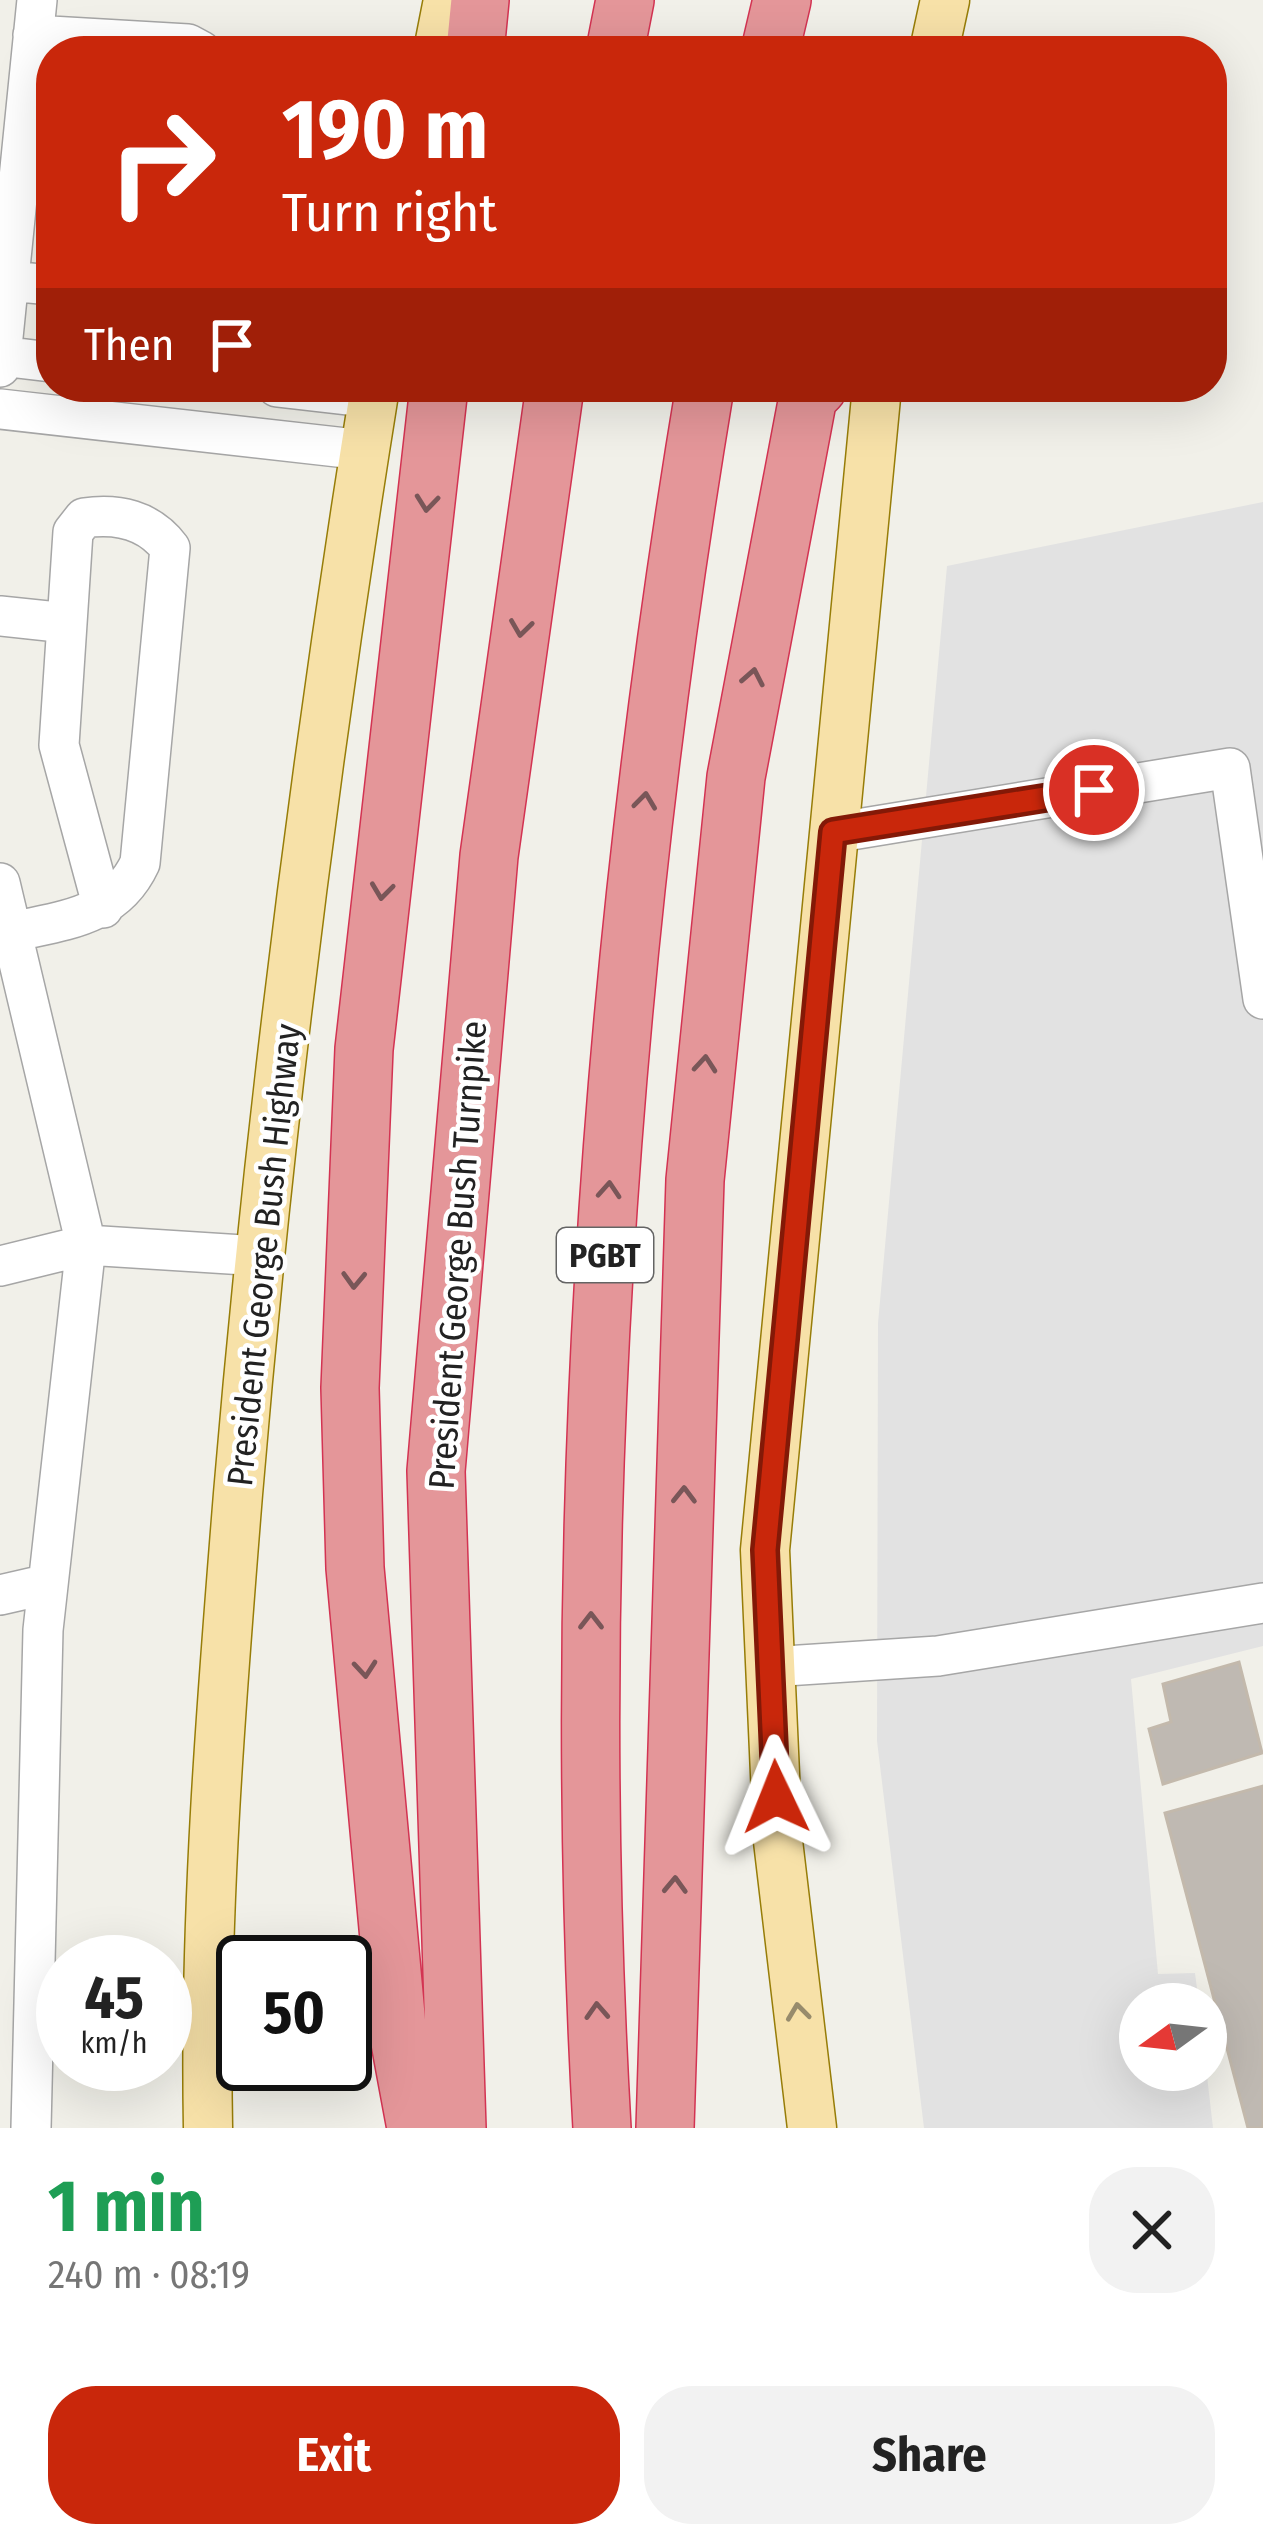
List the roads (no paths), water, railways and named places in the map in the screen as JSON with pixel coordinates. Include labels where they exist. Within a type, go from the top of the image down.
[{"type":"highway","points":[[476,36],[480,0]]},
{"type":"highway","points":[[618,36],[626,0]]},
{"type":"highway","points":[[774,36],[782,0]]},
{"type":"highway","points":[[416,2128],[398,2026],[356,1568],[350,1388],[364,1048],[437,402]]},
{"type":"highway","name":"President George Bush Turnpike","points":[[457,2128],[436,1471],[489,856],[553,402]]},
{"type":"highway","name":"PGBT","points":[[602,2128],[593,1893],[591,1608],[606,1235],[644,806],[703,402]]},
{"type":"highway","points":[[665,2128],[689,1289],[702,1102],[744,724],[807,402]]},
{"type":"main road","points":[[440,36],[448,0]]},
{"type":"main road","points":[[937,36],[945,0]]},
{"type":"main road","name":"President George Bush Highway","points":[[208,2128],[214,1782],[261,1256],[310,826],[372,402]]},
{"type":"main road","points":[[812,2128],[778,1841],[765,1550],[876,402]]},
{"type":"lane","points":[[0,367],[35,18],[87,36]]},
{"type":"lane","points":[[9,280],[36,283]]},
{"type":"lane","points":[[1,356],[36,360]]},
{"type":"lane","points":[[0,410],[364,450]]},
{"type":"lane","points":[[6,933],[103,908],[129,887],[140,863],[170,548],[160,535],[133,519],[84,518],[73,532],[59,745],[103,908]]},
{"type":"lane","points":[[0,616],[67,623]]},
{"type":"lane","points":[[833,832],[1246,765],[1263,999]]},
{"type":"lane","points":[[0,883],[6,933],[86,1245],[48,1584],[17,1977],[31,2128]]},
{"type":"lane","points":[[0,1266],[86,1245],[261,1256]]},
{"type":"lane","points":[[0,1595],[48,1584]]},
{"type":"lane","points":[[770,1667],[938,1656],[1263,1604]]}]
